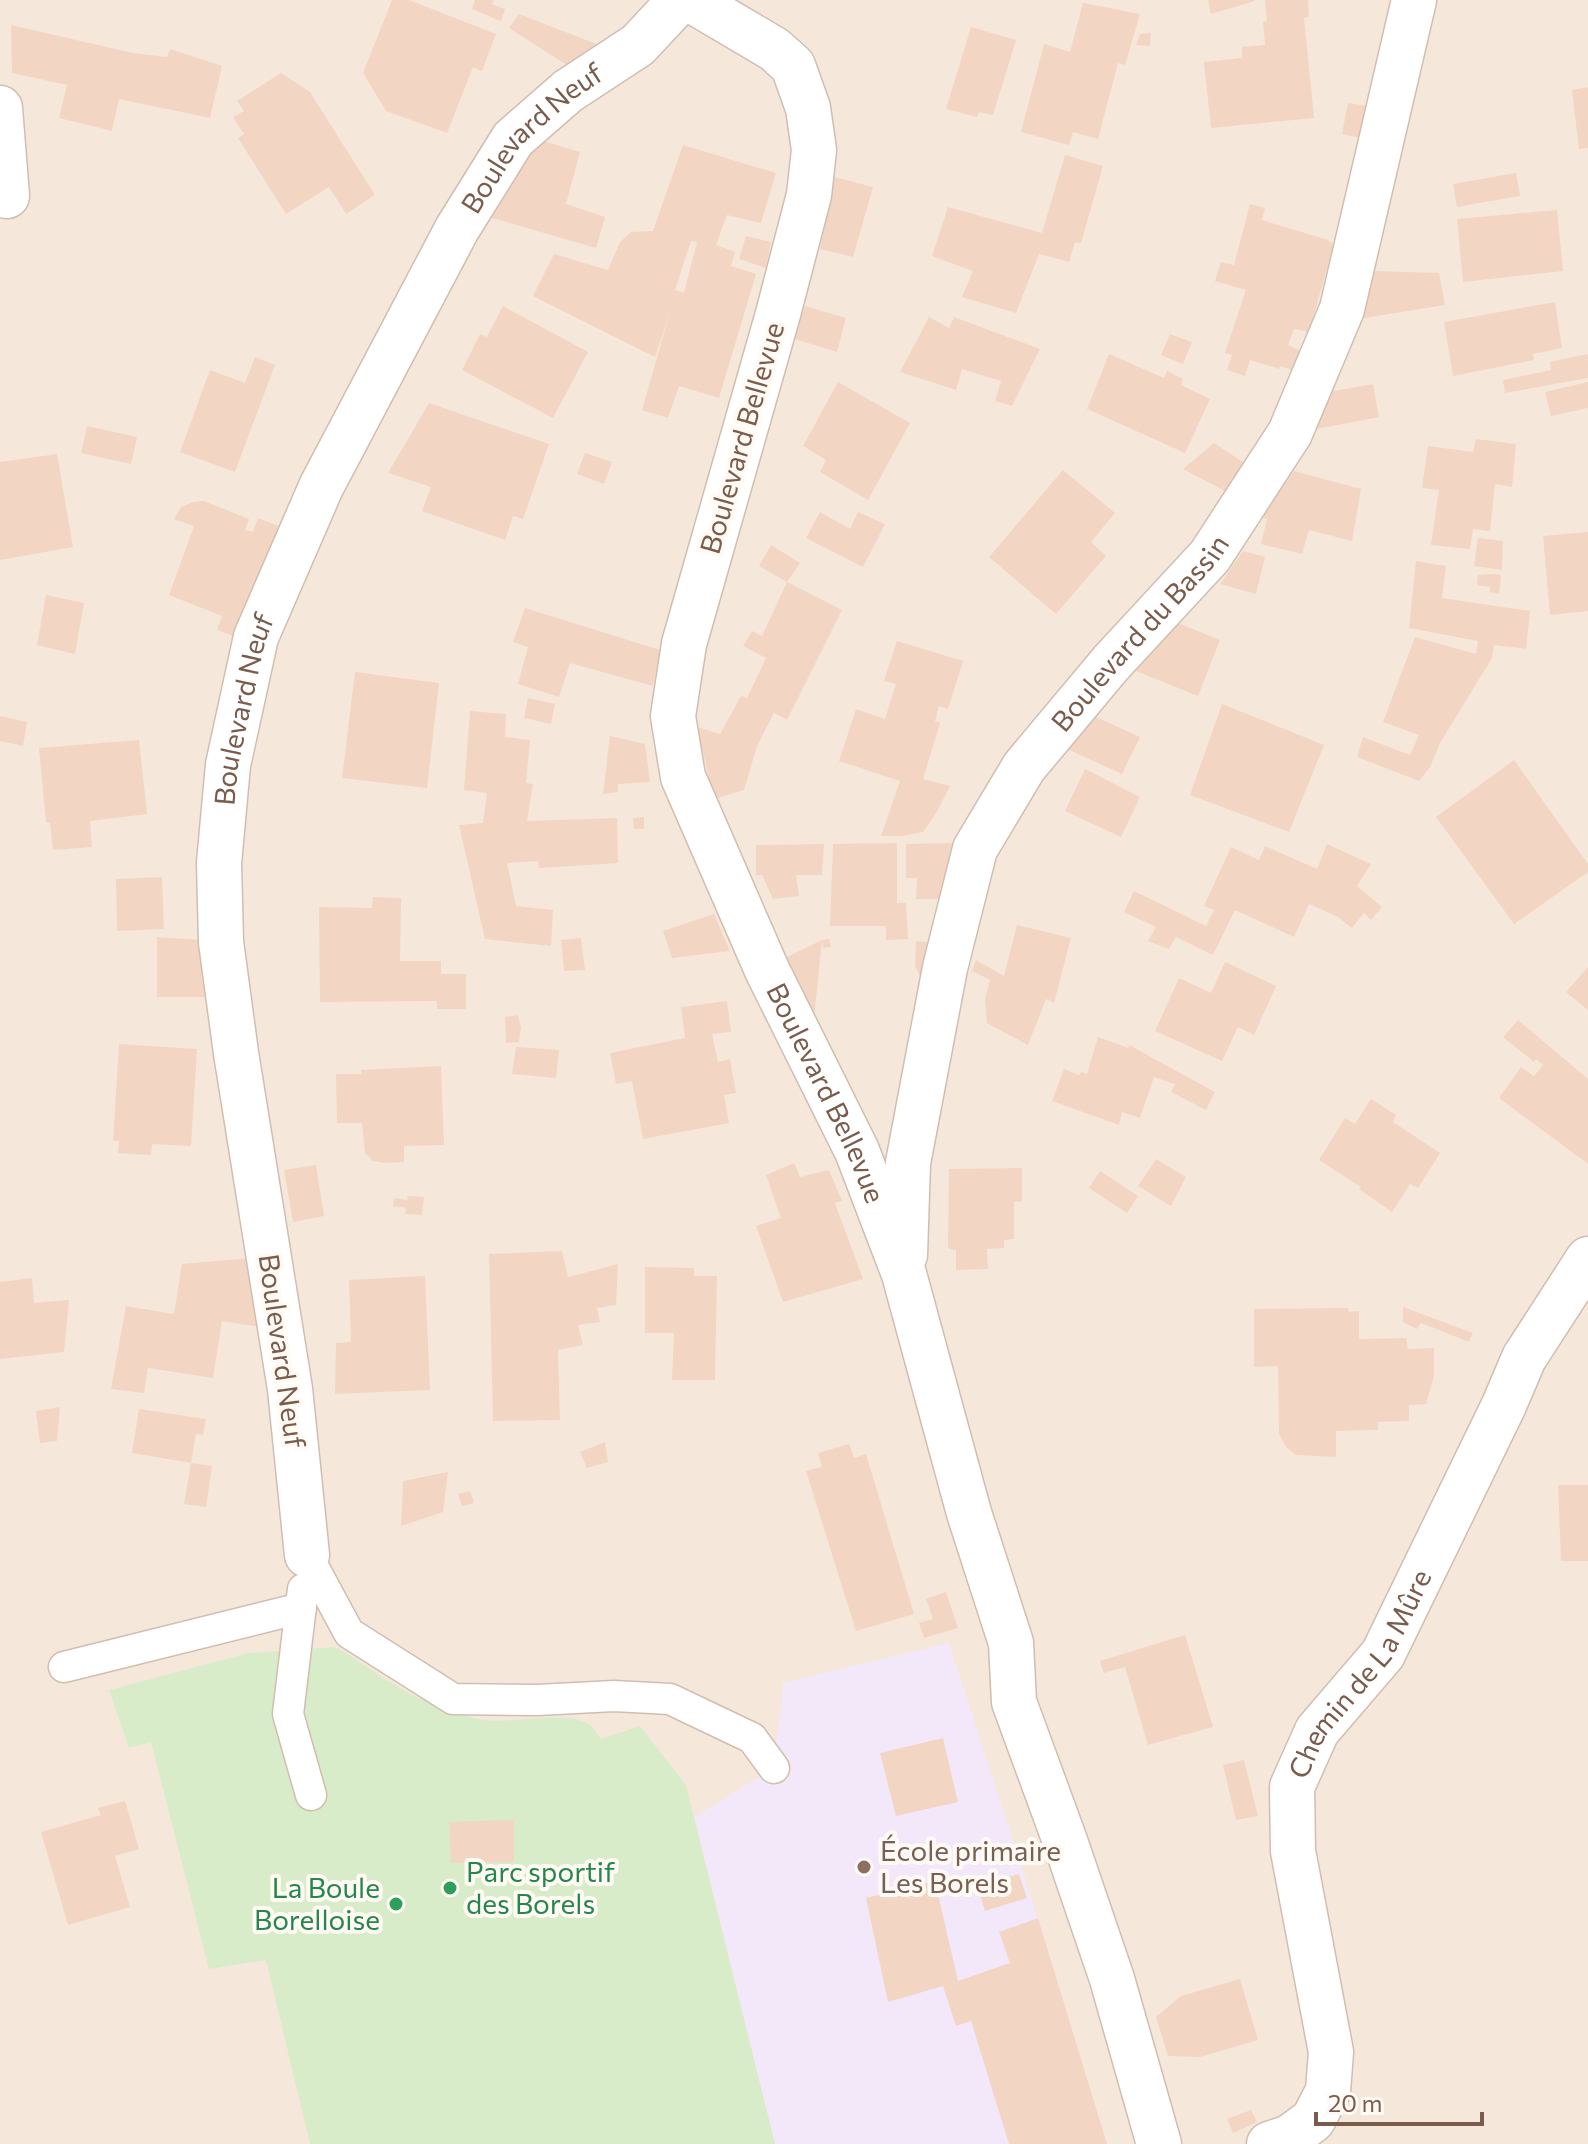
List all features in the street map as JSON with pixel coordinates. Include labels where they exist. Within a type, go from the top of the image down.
[{"type":"street","name":"Boulevard Neuf","points":[[307,1555],[290,1389],[221,942],[219,863],[228,765],[256,637],[321,487],[457,229],[513,139],[568,91],[638,45],[680,0]]},
{"type":"street","name":"Boulevard Bellevue","points":[[691,0],[774,49],[793,66],[808,108],[814,150],[809,195],[684,644],[673,716],[683,777],[767,970],[857,1151],[904,1274],[969,1513],[1011,1643],[1014,1702],[1112,1979],[1159,2144]]},
{"type":"street","name":"Boulevard du Bassin","points":[[904,1274],[908,1163],[945,968],[975,849],[1024,767],[1111,663],[1210,556],[1290,433],[1342,309],[1414,0]]},
{"type":"street","points":[[0,108],[7,196]]},
{"type":"street","name":"Chemin de La Mûre","points":[[1269,2144],[1290,2137],[1313,2120],[1328,2091],[1331,2052],[1293,1851],[1292,1787],[1317,1731],[1383,1654],[1524,1358],[1588,1259]]},
{"type":"lane","name":"Boulevard Neuf","points":[[307,1555],[288,1714],[311,1795]]},
{"type":"lane","name":"Boulevard Neuf","points":[[307,1555],[349,1633],[453,1699],[537,1700],[614,1696],[670,1699],[752,1738],[774,1768]]},
{"type":"lane","points":[[64,1667],[301,1608]]},
{"type":"shaded area","points":[[0,0],[1588,0],[1588,2144],[0,2144]]},
{"type":"shaded area","name":"École primaire Les Borels","points":[[949,1643],[1107,2144],[775,2144],[694,1817],[774,1768],[783,1683]]},
{"type":"green space","name":"Parc sportif des Borels","points":[[334,1647],[414,1696],[470,1717],[496,1721],[553,1717],[579,1720],[589,1724],[601,1739],[640,1726],[686,1785],[775,2144],[310,2144],[266,1960],[209,1969],[151,1742],[129,1748],[109,1690],[249,1653]]},
{"type":"building","points":[[392,0],[409,0],[496,34],[482,71],[473,67],[447,133],[386,111],[363,73]]},
{"type":"building","points":[[475,0],[494,0],[492,4],[505,9],[501,21],[472,9]]},
{"type":"building","points":[[1208,0],[1254,0],[1255,1],[1211,14]]},
{"type":"building","points":[[1265,0],[1308,0],[1309,17],[1304,18],[1314,118],[1211,128],[1204,62],[1242,58],[1242,47],[1265,45]]},
{"type":"building","points":[[1083,3],[1140,14],[1125,65],[1118,63],[1098,139],[1073,132],[1069,145],[1021,132],[1044,44],[1070,52]]},
{"type":"building","points":[[519,14],[599,45],[570,67],[509,28]]},
{"type":"building","points":[[11,25],[133,53],[167,57],[170,49],[222,66],[210,118],[119,99],[112,131],[59,118],[67,85],[12,73]]},
{"type":"building","points":[[971,27],[1016,40],[993,115],[979,112],[977,117],[946,109]]},
{"type":"building","points":[[1151,33],[1150,46],[1136,45],[1140,34]]},
{"type":"building","points":[[281,73],[310,92],[375,195],[346,214],[329,187],[286,214],[238,138],[244,134],[233,117],[244,111],[237,101]]},
{"type":"building","points":[[1588,87],[1588,148],[1579,149],[1572,90]]},
{"type":"building","points":[[1348,103],[1368,106],[1360,138],[1342,134]]},
{"type":"building","points":[[543,141],[580,152],[566,204],[605,217],[596,248],[489,217],[530,153]]},
{"type":"building","points":[[683,145],[776,173],[761,223],[727,215],[716,245],[735,252],[731,266],[756,274],[719,398],[679,386],[668,418],[642,410],[670,312],[655,357],[533,296],[554,254],[608,270],[620,242],[631,232],[653,231]],"holes":[[[691,241],[697,242],[684,293],[675,290]]]},
{"type":"building","points":[[1065,155],[1103,166],[1081,243],[1075,242],[1069,262],[1039,254],[1016,313],[962,297],[973,271],[932,256],[948,207],[1042,233]]},
{"type":"building","points":[[1516,173],[1520,196],[1457,207],[1453,184]]},
{"type":"building","points":[[834,177],[873,187],[853,257],[820,249]]},
{"type":"building","points":[[1250,204],[1265,208],[1262,220],[1334,244],[1309,332],[1294,329],[1288,345],[1303,352],[1296,372],[1250,360],[1245,376],[1227,370],[1232,355],[1225,353],[1246,290],[1215,281],[1221,262],[1234,265]]},
{"type":"building","points":[[1557,210],[1563,271],[1463,282],[1457,219]]},
{"type":"building","points":[[746,236],[771,242],[766,268],[739,259]]},
{"type":"building","points":[[1373,271],[1439,273],[1445,305],[1359,319]]},
{"type":"building","points":[[1555,302],[1562,348],[1533,354],[1534,360],[1453,376],[1444,322]]},
{"type":"building","points":[[503,306],[588,352],[553,418],[462,370],[480,334],[487,337]]},
{"type":"building","points":[[805,306],[846,318],[837,352],[795,339]]},
{"type":"building","points":[[929,317],[949,328],[954,317],[1040,349],[1012,406],[995,401],[1001,381],[962,369],[956,390],[900,372]]},
{"type":"building","points":[[1170,334],[1192,342],[1183,364],[1161,355]]},
{"type":"building","points":[[1109,354],[1164,378],[1167,371],[1183,379],[1181,385],[1210,399],[1185,453],[1087,409]]},
{"type":"building","points":[[1588,354],[1588,378],[1505,393],[1503,380],[1551,370],[1550,362]]},
{"type":"building","points":[[255,357],[275,365],[235,472],[180,452],[210,370],[245,383]]},
{"type":"building","points":[[838,382],[910,423],[868,500],[820,472],[826,460],[803,446]]},
{"type":"building","points":[[1588,382],[1588,408],[1551,416],[1545,392]]},
{"type":"building","points":[[1373,384],[1379,417],[1316,429],[1333,391]]},
{"type":"building","points":[[429,403],[549,444],[523,519],[513,516],[505,540],[422,511],[431,487],[388,473]]},
{"type":"building","points":[[87,426],[137,437],[131,464],[81,453]]},
{"type":"building","points":[[1476,439],[1516,444],[1512,487],[1495,484],[1490,531],[1473,529],[1470,549],[1431,545],[1439,490],[1422,488],[1428,446],[1473,452]]},
{"type":"building","points":[[1214,443],[1246,464],[1225,491],[1183,469]]},
{"type":"building","points":[[585,453],[612,462],[604,484],[577,474]]},
{"type":"building","points":[[57,454],[73,547],[0,560],[0,462]]},
{"type":"building","points":[[1063,470],[1115,513],[1091,542],[1106,556],[1056,614],[989,557]]},
{"type":"building","points":[[1294,471],[1361,489],[1352,541],[1309,530],[1302,554],[1261,544],[1267,519],[1262,518]]},
{"type":"building","points":[[204,501],[249,519],[245,530],[253,532],[258,518],[282,527],[239,638],[217,630],[222,616],[169,595],[194,526],[174,519],[181,507]]},
{"type":"building","points":[[820,512],[850,529],[858,512],[885,524],[863,567],[806,538]]},
{"type":"building","points":[[1588,532],[1588,611],[1550,615],[1543,536]]},
{"type":"building","points":[[1478,538],[1503,541],[1502,570],[1474,566]]},
{"type":"building","points":[[771,545],[800,563],[787,582],[759,566]]},
{"type":"building","points":[[1243,551],[1265,557],[1256,594],[1220,584]]},
{"type":"building","points":[[1416,561],[1446,566],[1442,598],[1530,611],[1526,649],[1494,645],[1492,658],[1419,781],[1357,757],[1363,737],[1410,755],[1419,735],[1383,722],[1415,637],[1476,654],[1478,641],[1409,628]]},
{"type":"building","points":[[1478,575],[1501,575],[1499,594],[1490,592],[1490,587],[1477,585]]},
{"type":"building","points":[[787,582],[842,610],[787,720],[774,713],[757,746],[744,790],[714,799],[697,727],[720,734],[741,696],[747,698],[766,658],[743,646],[752,631],[762,636]]},
{"type":"building","points":[[46,595],[84,603],[75,654],[37,645]]},
{"type":"building","points":[[525,608],[660,650],[653,686],[570,663],[559,697],[518,684],[528,647],[513,642]]},
{"type":"building","points":[[1178,623],[1220,640],[1198,696],[1136,671]]},
{"type":"building","points":[[897,641],[963,661],[948,709],[939,706],[935,721],[940,723],[923,779],[950,786],[923,832],[881,836],[900,781],[839,761],[856,709],[885,719],[896,684],[884,681]]},
{"type":"building","points":[[355,672],[439,683],[427,788],[342,778]]},
{"type":"building","points":[[528,698],[555,704],[551,724],[524,718]]},
{"type":"building","points":[[1222,704],[1324,745],[1289,832],[1190,795]]},
{"type":"building","points":[[470,711],[506,714],[505,737],[530,740],[526,783],[533,784],[527,821],[617,818],[618,863],[539,868],[538,861],[507,863],[516,906],[553,910],[551,946],[485,939],[459,825],[483,823],[487,793],[464,790]]},
{"type":"building","points":[[0,716],[27,722],[23,746],[0,741]]},
{"type":"building","points":[[1096,717],[1140,737],[1122,774],[1067,749]]},
{"type":"building","points":[[610,736],[645,744],[650,782],[618,784],[618,792],[603,794]]},
{"type":"building","points":[[139,740],[147,814],[90,821],[92,847],[53,850],[50,823],[46,822],[39,748]]},
{"type":"building","points":[[1514,760],[1588,864],[1588,872],[1514,924],[1436,817]]},
{"type":"building","points":[[1085,769],[1140,797],[1121,837],[1065,811]]},
{"type":"building","points":[[644,817],[644,829],[634,829],[633,818]]},
{"type":"building","points":[[897,843],[897,903],[906,903],[908,939],[886,940],[886,926],[830,926],[833,844]]},
{"type":"building","points":[[952,843],[940,899],[916,899],[917,878],[906,878],[906,844]]},
{"type":"building","points":[[824,844],[822,875],[796,875],[799,896],[773,899],[762,875],[756,875],[756,845]]},
{"type":"building","points":[[1327,844],[1371,864],[1357,886],[1382,907],[1371,920],[1364,913],[1352,928],[1338,917],[1309,904],[1294,937],[1235,910],[1213,955],[1176,937],[1169,949],[1148,941],[1156,927],[1124,912],[1134,891],[1206,926],[1214,910],[1204,906],[1231,847],[1259,860],[1265,846],[1317,869]]},
{"type":"building","points":[[162,877],[164,929],[117,931],[116,879]]},
{"type":"building","points":[[373,897],[401,898],[400,961],[441,961],[441,974],[466,974],[466,1009],[437,1009],[437,1001],[320,1002],[319,907],[372,908]]},
{"type":"building","points":[[714,914],[730,951],[672,958],[663,931]]},
{"type":"building","points":[[1017,925],[1071,938],[1054,1003],[1046,999],[1028,1045],[987,1023],[985,999],[990,980],[972,971],[976,960],[1004,976]]},
{"type":"building","points":[[157,937],[201,940],[210,997],[157,997]]},
{"type":"building","points":[[581,938],[585,970],[564,971],[561,940]]},
{"type":"building","points":[[829,939],[831,947],[823,948],[822,940]]},
{"type":"building","points":[[822,940],[814,1019],[783,959]]},
{"type":"building","points":[[916,941],[935,943],[925,986],[915,966]]},
{"type":"building","points":[[1225,962],[1276,986],[1254,1035],[1238,1027],[1222,1061],[1155,1031],[1179,978],[1211,993]]},
{"type":"building","points":[[1588,967],[1588,1010],[1566,992]]},
{"type":"building","points":[[727,1001],[731,1032],[712,1034],[718,1062],[730,1059],[736,1093],[724,1095],[729,1123],[643,1139],[632,1081],[616,1084],[610,1053],[685,1038],[681,1007]]},
{"type":"building","points":[[518,1015],[521,1027],[519,1042],[506,1043],[505,1017]]},
{"type":"building","points":[[1518,1020],[1588,1079],[1588,1164],[1499,1098],[1521,1067],[1534,1076],[1543,1065],[1536,1059],[1534,1062],[1503,1037]]},
{"type":"building","points":[[1098,1037],[1128,1048],[1129,1045],[1215,1092],[1206,1110],[1171,1092],[1175,1084],[1154,1077],[1140,1118],[1122,1112],[1119,1125],[1052,1101],[1064,1069],[1079,1075],[1081,1072],[1087,1074]]},
{"type":"building","points":[[119,1044],[197,1049],[191,1146],[152,1144],[151,1155],[118,1153],[119,1141],[113,1141]]},
{"type":"building","points":[[516,1047],[559,1050],[556,1078],[512,1074]]},
{"type":"building","points":[[441,1066],[444,1145],[404,1146],[404,1162],[373,1161],[365,1153],[362,1123],[337,1123],[336,1074]]},
{"type":"building","points":[[1371,1099],[1396,1115],[1393,1122],[1440,1153],[1418,1188],[1410,1184],[1392,1212],[1319,1160],[1345,1118],[1355,1124]]},
{"type":"building","points":[[1156,1159],[1186,1177],[1171,1206],[1138,1186]]},
{"type":"building","points":[[794,1163],[800,1177],[829,1170],[842,1201],[835,1203],[863,1279],[783,1302],[756,1226],[781,1218],[766,1175]]},
{"type":"building","points":[[316,1165],[324,1216],[293,1222],[284,1170]]},
{"type":"building","points":[[1022,1168],[1022,1201],[1014,1202],[1014,1239],[1004,1240],[1004,1248],[987,1249],[988,1269],[956,1270],[956,1250],[949,1249],[948,1245],[949,1169]]},
{"type":"building","points":[[1100,1171],[1138,1196],[1127,1213],[1089,1188]]},
{"type":"building","points":[[408,1196],[424,1197],[422,1215],[405,1214],[406,1208],[393,1206],[394,1198],[407,1200]]},
{"type":"building","points":[[562,1251],[568,1277],[618,1264],[616,1305],[597,1308],[600,1322],[578,1325],[583,1345],[558,1350],[560,1420],[493,1421],[489,1254]]},
{"type":"building","points":[[250,1258],[261,1327],[222,1321],[213,1378],[148,1368],[144,1393],[111,1389],[126,1306],[174,1314],[182,1264]]},
{"type":"building","points":[[645,1267],[694,1268],[694,1276],[717,1276],[715,1380],[672,1380],[674,1333],[645,1333]]},
{"type":"building","points":[[425,1276],[430,1390],[335,1394],[336,1343],[351,1342],[349,1280]]},
{"type":"building","points":[[32,1278],[34,1303],[69,1300],[64,1352],[0,1359],[0,1282]]},
{"type":"building","points":[[1403,1307],[1473,1333],[1469,1342],[1421,1323],[1417,1329],[1403,1322]]},
{"type":"building","points":[[1348,1308],[1349,1312],[1359,1311],[1359,1339],[1406,1338],[1408,1349],[1434,1348],[1434,1376],[1426,1404],[1409,1405],[1409,1421],[1378,1422],[1378,1430],[1336,1431],[1336,1457],[1296,1455],[1286,1447],[1279,1434],[1278,1366],[1254,1367],[1254,1309]]},
{"type":"building","points":[[60,1407],[57,1441],[40,1443],[36,1411]]},
{"type":"building","points":[[139,1409],[206,1419],[203,1435],[196,1434],[191,1463],[132,1453]]},
{"type":"building","points":[[605,1442],[608,1462],[587,1468],[580,1452]]},
{"type":"building","points":[[849,1444],[854,1458],[866,1454],[914,1614],[856,1631],[806,1471],[822,1467],[818,1453]]},
{"type":"building","points":[[191,1463],[212,1466],[206,1507],[184,1504]]},
{"type":"building","points":[[448,1472],[443,1512],[401,1526],[403,1481]]},
{"type":"building","points":[[1558,1485],[1588,1485],[1588,1561],[1561,1561]]},
{"type":"building","points":[[470,1491],[474,1503],[462,1506],[458,1494]]},
{"type":"building","points":[[946,1592],[958,1628],[924,1638],[919,1623],[933,1619],[926,1599]]},
{"type":"building","points":[[1185,1635],[1213,1727],[1148,1745],[1125,1667],[1104,1673],[1100,1661]]},
{"type":"building","points":[[943,1738],[958,1802],[896,1816],[880,1753]]},
{"type":"building","points":[[1244,1760],[1258,1816],[1236,1820],[1223,1765]]},
{"type":"building","points":[[125,1801],[139,1849],[115,1856],[130,1907],[68,1925],[41,1832],[101,1815],[98,1808]]},
{"type":"building","points":[[514,1820],[514,1862],[451,1863],[449,1822]]},
{"type":"building","points":[[1019,1874],[1027,1898],[985,1911],[977,1886]]},
{"type":"building","points":[[935,1881],[958,1981],[1010,1963],[999,1932],[1038,1918],[1107,2144],[1009,2144],[971,2021],[956,2026],[943,1986],[888,2002],[866,1898]]},
{"type":"building","points":[[1240,1979],[1258,2040],[1200,2057],[1168,2056],[1156,2017],[1181,1996]]},
{"type":"building","points":[[1251,2110],[1257,2122],[1233,2133],[1227,2119]]},
{"type":"place","name":"École primaire Les Borels","points":[[864,1867]]},
{"type":"place","name":"Parc sportif des Borels","points":[[450,1888]]},
{"type":"place","name":"La Boule Borelloise","points":[[396,1904]]}]
